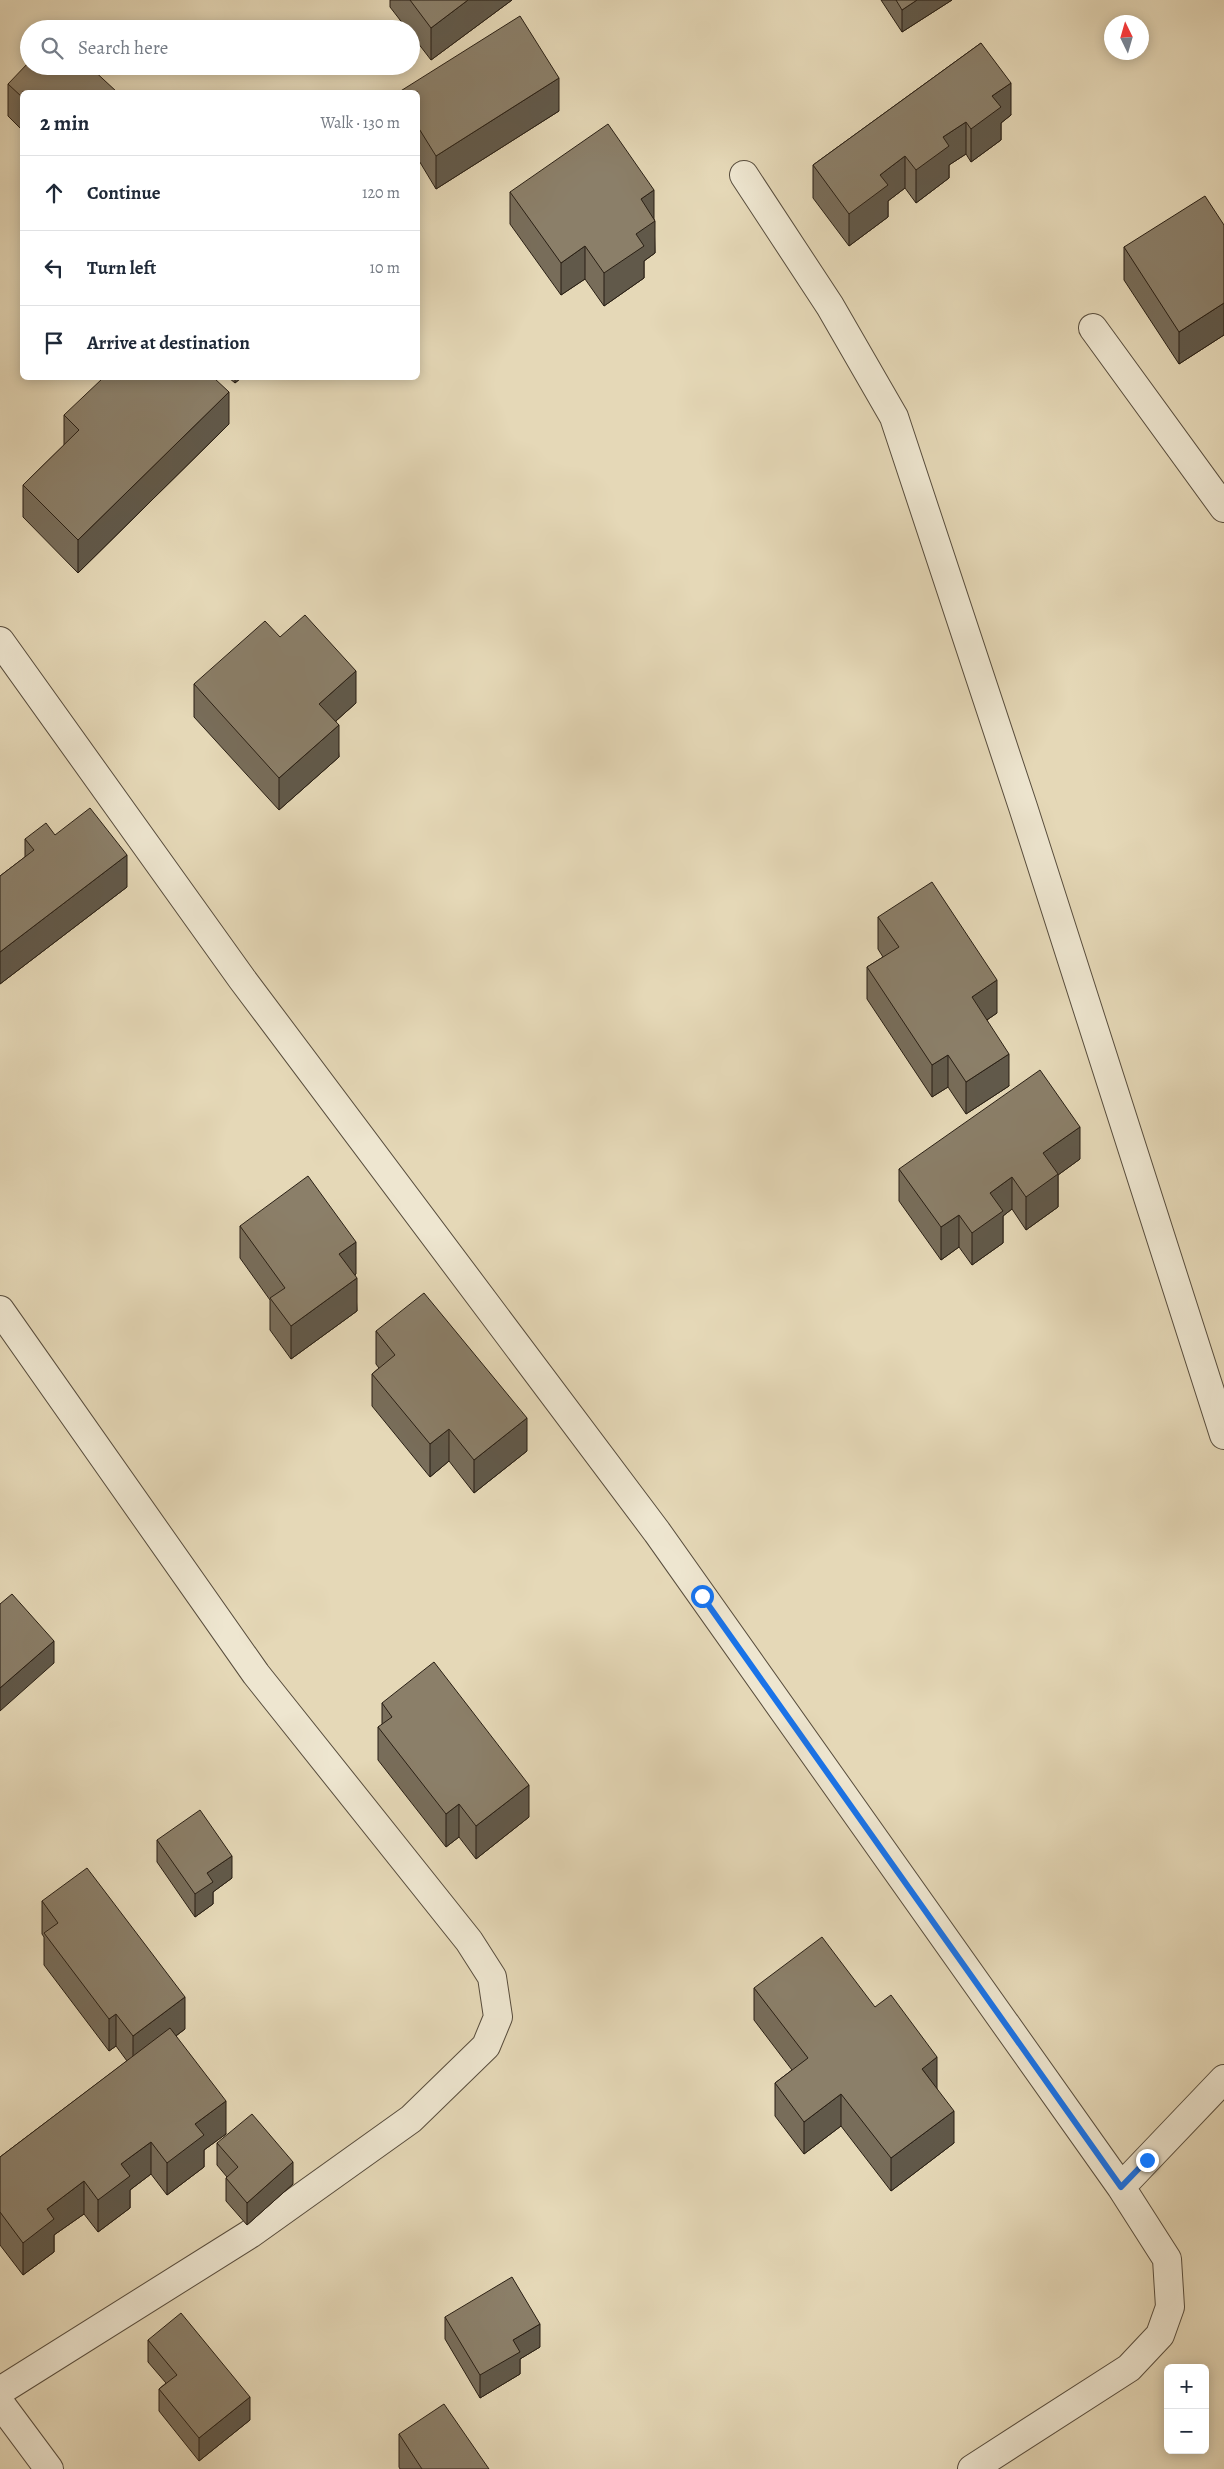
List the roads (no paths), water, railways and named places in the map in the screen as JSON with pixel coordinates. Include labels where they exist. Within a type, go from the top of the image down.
[{"type":"street","points":[[744,175],[830,306],[894,418],[1029,826],[1224,1435]]},
{"type":"street","points":[[1093,328],[1224,508]]},
{"type":"street","points":[[0,641],[242,979],[657,1532],[1121,2187],[1167,2259],[1170,2308],[1160,2335],[1129,2368],[972,2469]]},
{"type":"street","points":[[0,1310],[256,1674],[470,1941],[492,1977],[498,2017],[486,2046],[411,2119],[250,2234],[0,2390]]},
{"type":"street","points":[[1121,2187],[1224,2079]]},
{"type":"street","points":[[0,2403],[49,2469]]}]
